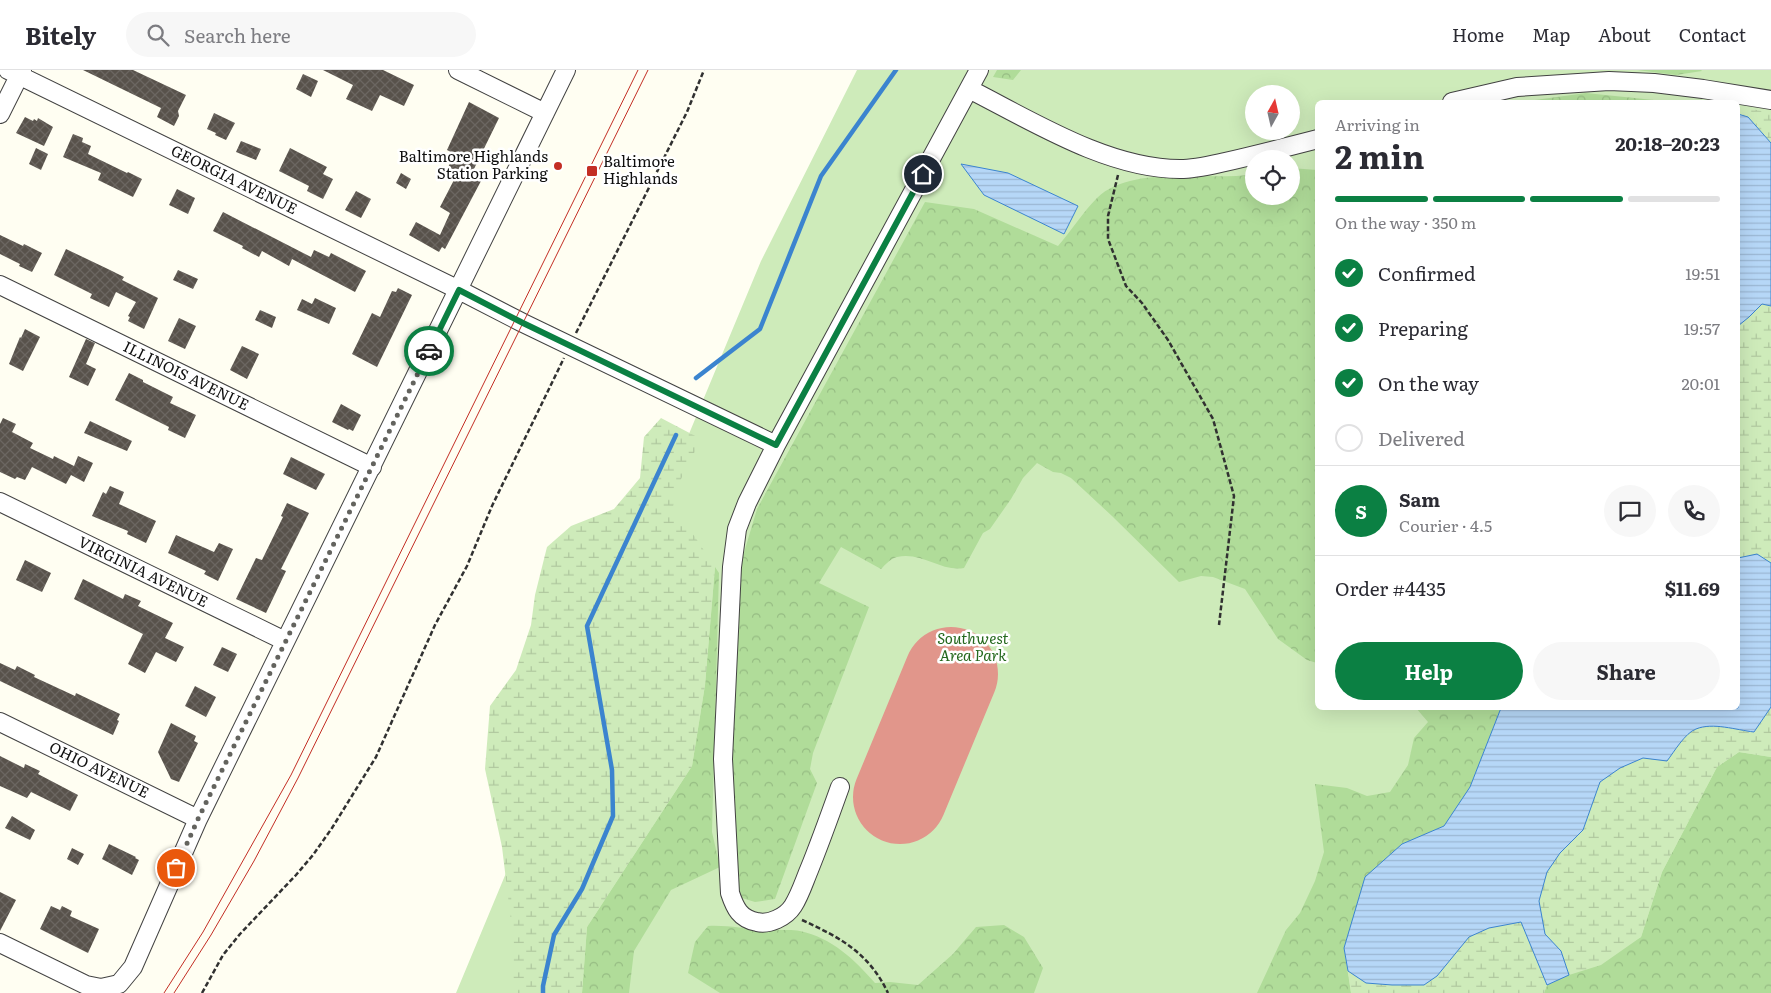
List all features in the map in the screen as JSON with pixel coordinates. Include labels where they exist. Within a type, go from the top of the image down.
[{"type":"street","points":[[458,70],[545,113]]},
{"type":"street","points":[[0,943],[86,985],[101,988],[119,984],[133,967],[198,819],[566,70]]},
{"type":"street","points":[[840,787],[802,889],[793,907],[776,920],[762,924],[750,921],[740,915],[730,893],[723,759],[732,567],[737,529],[776,445],[978,70]]},
{"type":"street","points":[[0,114],[16,72]]},
{"type":"street","name":"GEORGIA AVENUE","points":[[16,72],[776,445]]},
{"type":"street","points":[[1461,100],[1517,87],[1609,81],[1683,86],[1771,100]]},
{"type":"street","points":[[969,88],[1078,145],[1150,167],[1181,169],[1251,156],[1315,140]]},
{"type":"street","name":"ILLINOIS AVENUE","points":[[0,285],[372,467]]},
{"type":"street","name":"VIRGINIA AVENUE","points":[[0,502],[285,642]]},
{"type":"street","name":"OHIO AVENUE","points":[[0,722],[198,819]]},
{"type":"path","points":[[202,993],[223,955],[313,855],[348,804],[376,757],[435,625],[467,566],[492,506],[570,345],[687,112],[704,70]]},
{"type":"path","points":[[1122,159],[1108,216],[1108,238],[1126,286],[1142,303],[1168,340],[1213,419],[1234,496],[1219,625]]},
{"type":"path","points":[[786,913],[830,934],[852,948],[880,976],[888,993]]},
{"type":"green space","name":"Southwest Area Park","points":[[857,70],[1771,70],[1771,993],[456,993],[761,261]]},
{"type":"green space","points":[[997,70],[1021,70],[1013,80],[993,77]]},
{"type":"green space","points":[[1637,70],[1701,70],[1702,71],[1676,75]]},
{"type":"green space","points":[[1586,93],[1654,100],[1535,100]]},
{"type":"green space","points":[[1740,106],[1771,113],[1771,143],[1748,117],[1740,115]]},
{"type":"green space","points":[[1300,169],[1315,170],[1315,662],[1307,660],[1278,639],[1245,589],[1213,577],[1201,576],[1179,582],[1071,478],[1061,473],[1053,472],[1037,463],[1023,478],[990,529],[983,533],[964,568],[947,567],[923,559],[906,556],[893,559],[881,569],[841,547],[819,583],[869,607],[813,753],[810,769],[817,783],[775,899],[755,902],[742,898],[737,882],[732,735],[737,576],[757,509],[925,202],[974,209],[1058,246],[1097,198],[1112,188],[1130,181],[1150,178],[1171,176],[1245,175],[1245,205],[1300,205]]},
{"type":"green space","points":[[1762,304],[1771,306],[1771,563],[1757,554],[1740,558],[1740,324]]},
{"type":"green space","points":[[661,418],[701,439],[680,481],[671,514],[693,534],[715,567],[705,685],[692,766],[587,927],[582,993],[512,993],[514,946],[502,847],[485,769],[490,706],[516,670],[531,625],[535,595],[547,547],[571,526],[614,509],[640,478],[644,437]]},
{"type":"green space","points":[[715,567],[719,573],[712,832],[720,867],[671,890],[634,951],[629,993],[582,993],[587,927],[692,766],[705,685]]},
{"type":"green space","points":[[1771,707],[1771,757],[1739,752],[1717,767],[1662,872],[1641,937],[1601,965],[1569,975],[1561,951],[1545,934],[1539,901],[1547,872],[1560,853],[1583,830],[1600,782],[1620,768],[1643,758],[1668,761],[1684,739],[1696,729],[1717,726],[1754,732]]},
{"type":"green space","points":[[1418,710],[1500,710],[1470,787],[1444,826],[1402,844],[1353,919],[1344,948],[1351,993],[1257,993],[1286,930],[1300,913],[1315,881],[1324,852],[1315,784],[1347,788],[1367,796],[1390,792],[1408,765],[1414,738],[1428,722]]},
{"type":"green space","points":[[1739,752],[1771,757],[1771,993],[1544,993],[1547,985],[1641,937],[1662,872],[1717,767]]},
{"type":"green space","points":[[1521,922],[1547,985],[1544,993],[1351,993],[1348,971],[1366,983],[1437,976],[1469,937],[1489,928]]},
{"type":"green space","points":[[1004,925],[1024,937],[1043,968],[1034,993],[720,993],[688,973],[695,942],[708,926],[723,926],[766,930],[796,930],[812,934],[842,951],[875,983],[890,982],[918,985],[953,954],[976,927]]},
{"type":"water","points":[[1740,115],[1748,117],[1771,143],[1771,306],[1762,304],[1740,324]]},
{"type":"water","points":[[961,164],[1008,173],[1078,206],[1064,234],[984,195]]},
{"type":"water","points":[[1757,554],[1771,563],[1771,707],[1754,732],[1717,726],[1696,729],[1684,739],[1667,761],[1643,758],[1620,768],[1600,782],[1583,830],[1560,853],[1547,872],[1539,901],[1545,934],[1561,951],[1569,975],[1547,985],[1521,922],[1489,928],[1469,937],[1437,976],[1424,985],[1366,983],[1348,971],[1344,948],[1365,877],[1402,844],[1444,826],[1470,787],[1500,710],[1740,710],[1740,558]]},
{"type":"building","points":[[83,70],[133,70],[186,95],[178,111],[179,116],[174,126],[157,117],[161,108]]},
{"type":"building","points":[[323,70],[383,70],[414,85],[404,106],[380,95],[372,111],[346,99],[353,85]]},
{"type":"building","points":[[303,74],[318,81],[311,97],[296,89]]},
{"type":"building","points":[[469,102],[499,118],[471,175],[481,181],[445,249],[442,247],[439,252],[409,235],[416,222],[440,235],[450,213],[440,207],[455,178],[445,173],[455,154],[447,150]]},
{"type":"building","points":[[214,113],[235,123],[226,140],[207,129]]},
{"type":"building","points":[[25,117],[33,121],[34,119],[37,121],[38,118],[53,127],[44,146],[16,133]]},
{"type":"building","points":[[73,134],[83,138],[82,142],[91,146],[88,154],[142,179],[133,197],[98,180],[101,173],[63,157]]},
{"type":"building","points":[[241,141],[261,149],[256,160],[236,152]]},
{"type":"building","points":[[36,148],[48,154],[41,170],[29,164]]},
{"type":"building","points":[[290,148],[327,167],[323,174],[333,179],[323,199],[307,191],[309,186],[279,171]]},
{"type":"building","points":[[401,173],[411,179],[406,189],[396,183]]},
{"type":"building","points":[[177,189],[195,198],[188,214],[169,205]]},
{"type":"building","points":[[356,191],[371,199],[361,218],[345,210]]},
{"type":"building","points":[[223,212],[311,257],[314,250],[329,257],[331,253],[366,271],[355,292],[292,259],[289,266],[262,251],[259,257],[242,248],[243,246],[213,231]]},
{"type":"building","points":[[0,235],[42,253],[32,272],[0,254]]},
{"type":"building","points":[[66,249],[124,277],[122,280],[158,298],[144,329],[128,321],[130,317],[128,316],[136,302],[116,292],[109,307],[90,298],[92,294],[54,275]]},
{"type":"building","points":[[178,270],[198,279],[193,289],[173,280]]},
{"type":"building","points":[[398,288],[412,295],[377,367],[352,354],[372,313],[380,317],[392,291],[396,292]]},
{"type":"building","points":[[315,298],[336,308],[329,324],[297,310],[302,299],[312,304]]},
{"type":"building","points":[[260,310],[276,317],[272,328],[255,320]]},
{"type":"building","points":[[179,318],[196,326],[185,349],[168,341]]},
{"type":"building","points":[[25,329],[40,337],[23,371],[9,364]]},
{"type":"building","points":[[86,339],[95,343],[86,364],[96,369],[88,386],[69,377]]},
{"type":"building","points":[[242,346],[259,354],[247,379],[230,370]]},
{"type":"building","points":[[129,373],[173,397],[170,403],[196,415],[185,438],[168,430],[169,427],[115,400]]},
{"type":"building","points":[[341,404],[361,415],[353,431],[332,422]]},
{"type":"building","points":[[3,418],[16,424],[12,432],[33,443],[30,448],[53,459],[54,456],[74,466],[78,456],[93,463],[84,482],[71,475],[66,484],[32,467],[25,480],[17,477],[15,479],[0,472],[0,424]]},
{"type":"building","points":[[90,421],[132,441],[127,451],[84,433]]},
{"type":"building","points":[[291,457],[325,474],[316,490],[283,474]]},
{"type":"building","points":[[110,486],[124,492],[119,504],[156,521],[146,543],[127,534],[128,531],[92,516],[103,492],[106,494]]},
{"type":"building","points":[[287,503],[309,513],[281,569],[286,571],[266,613],[236,599],[256,558],[262,560],[283,517],[281,516]]},
{"type":"building","points":[[176,535],[214,552],[219,543],[233,549],[218,581],[204,574],[206,571],[168,553]]},
{"type":"building","points":[[25,560],[51,573],[42,592],[16,580]]},
{"type":"building","points":[[83,579],[123,599],[125,594],[141,601],[138,606],[173,623],[165,638],[184,647],[176,662],[156,652],[145,673],[128,664],[143,634],[74,599]]},
{"type":"building","points":[[222,647],[237,654],[228,672],[213,665]]},
{"type":"building","points":[[0,663],[15,670],[17,666],[35,675],[34,677],[75,696],[76,693],[120,714],[113,735],[0,681]]},
{"type":"building","points":[[195,686],[216,697],[206,717],[185,706]]},
{"type":"building","points":[[171,723],[196,736],[194,741],[198,743],[179,782],[171,779],[158,752]]},
{"type":"building","points":[[0,756],[24,768],[25,764],[40,771],[38,774],[78,795],[70,811],[31,792],[27,798],[0,786]]},
{"type":"building","points":[[12,816],[35,830],[30,840],[5,828]]},
{"type":"building","points":[[109,844],[139,860],[132,875],[102,859]]},
{"type":"building","points":[[72,848],[84,854],[78,865],[67,859]]},
{"type":"building","points":[[0,892],[16,900],[0,931]]},
{"type":"building","points":[[51,906],[60,910],[62,906],[72,911],[70,916],[99,929],[88,953],[40,929]]},
{"type":"waterway","points":[[696,378],[760,329],[821,176],[896,70]]},
{"type":"waterway","points":[[543,993],[554,935],[582,889],[613,816],[612,770],[587,626],[676,435]]},
{"type":"runway","points":[[900,797],[951,674]]},
{"type":"tram line","points":[[164,993],[203,932],[291,775],[638,70]]},
{"type":"tram line","points":[[174,993],[211,935],[254,861],[298,778],[648,70]]},
{"type":"way so far","points":[[176,868],[276,659],[429,351]]},
{"type":"place","name":"Baltimore Highlands Station Parking","points":[[558,166]]},
{"type":"place","name":"Baltimore Highlands","points":[[592,171]]},
{"type":"route","points":[[429,351],[459,290],[523,323],[776,445],[923,174]]}]
